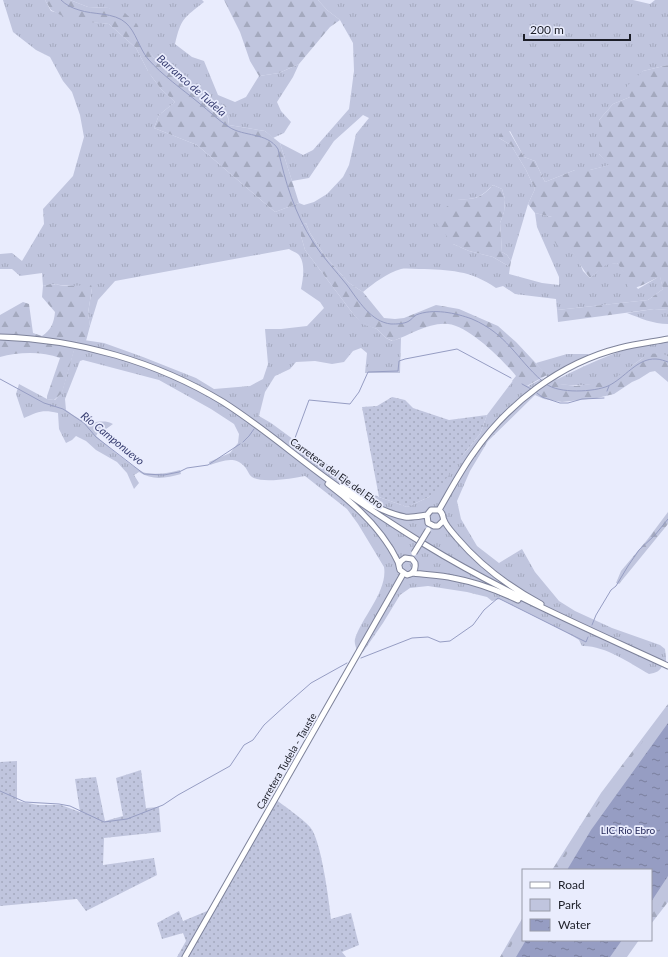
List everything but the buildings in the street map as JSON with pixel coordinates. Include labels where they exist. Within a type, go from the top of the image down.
[{"type":"main road","name":"Carretera del Eje del Ebro","points":[[0,337],[71,344],[105,352],[145,365],[177,378],[222,402],[246,417],[301,460],[357,500],[427,546],[529,602],[668,666]]},
{"type":"main road","points":[[439,510],[472,455],[487,435],[516,404],[535,389],[573,366],[620,348],[668,339]]},
{"type":"main road","points":[[275,439],[344,487],[376,506],[406,517],[427,515],[432,510],[439,510]]},
{"type":"main road","points":[[301,460],[320,478],[363,513],[381,534],[399,564],[400,570],[403,574],[406,575],[413,573],[455,578],[482,585],[571,624],[600,634]]},
{"type":"main road","points":[[439,510],[442,513],[444,520],[467,550],[481,564],[512,588],[571,621]]},
{"type":"main road","points":[[427,515],[430,527]]},
{"type":"main road","points":[[430,527],[438,526],[444,520]]},
{"type":"main road","points":[[412,559],[430,527]]},
{"type":"main road","points":[[399,564],[403,559],[412,559],[416,566],[413,573]]},
{"type":"main road","name":"Carretera Tudela - Tauste","points":[[185,957],[403,574]]},
{"type":"green space","points":[[3,0],[45,0],[51,11],[93,22],[109,24],[136,48],[149,73],[161,89],[175,102],[159,115],[154,128],[197,145],[275,212],[299,203],[304,205],[314,202],[327,194],[343,177],[349,165],[356,134],[369,118],[363,115],[334,141],[309,178],[292,181],[280,143],[303,155],[313,150],[349,109],[354,71],[353,43],[340,20],[327,10],[318,0],[633,0],[650,4],[655,0],[668,0],[668,65],[643,71],[630,97],[613,104],[599,120],[599,154],[610,165],[590,170],[575,170],[545,182],[535,161],[524,157],[510,131],[499,138],[511,145],[535,189],[528,204],[511,261],[507,255],[502,252],[500,223],[504,212],[505,199],[502,189],[493,185],[477,197],[457,199],[453,244],[469,251],[493,257],[510,267],[509,274],[542,283],[559,285],[559,277],[537,227],[535,213],[552,217],[579,261],[583,271],[590,278],[606,264],[617,263],[638,289],[660,276],[663,289],[648,300],[557,310],[556,299],[515,294],[503,286],[496,288],[468,274],[430,269],[401,269],[376,282],[363,292],[349,283],[325,256],[310,233],[306,223],[301,226],[301,236],[305,250],[354,315],[362,323],[377,329],[386,338],[392,341],[401,338],[400,373],[365,373],[367,353],[361,348],[353,351],[344,362],[332,364],[315,361],[296,362],[290,369],[275,376],[265,392],[259,416],[271,423],[357,486],[379,497],[407,507],[429,497],[480,434],[487,415],[515,378],[528,386],[543,378],[536,389],[535,395],[488,441],[470,471],[457,501],[461,519],[477,546],[499,563],[522,549],[535,572],[559,601],[575,611],[612,628],[660,645],[665,649],[666,666],[663,665],[658,671],[649,674],[625,660],[599,648],[582,646],[579,640],[571,635],[500,599],[492,601],[487,597],[467,592],[428,586],[410,588],[400,595],[363,652],[357,651],[355,639],[378,595],[384,576],[384,567],[358,524],[347,509],[305,476],[278,480],[263,480],[252,477],[245,467],[237,461],[228,460],[210,465],[209,462],[230,453],[238,443],[239,434],[234,424],[211,409],[159,380],[83,360],[80,361],[65,399],[66,410],[79,419],[88,422],[104,421],[113,424],[106,429],[99,430],[96,436],[136,468],[150,474],[167,473],[180,470],[181,474],[160,478],[149,477],[139,472],[134,475],[139,483],[134,489],[127,473],[117,462],[96,450],[86,441],[76,436],[66,443],[59,429],[58,413],[48,411],[40,412],[24,418],[16,394],[19,384],[47,399],[55,400],[62,392],[77,339],[104,343],[143,357],[196,378],[214,389],[250,386],[263,379],[268,364],[265,329],[307,326],[324,308],[320,302],[301,289],[303,266],[301,257],[289,249],[115,281],[98,300],[90,326],[88,313],[92,288],[50,284],[43,286],[42,273],[20,276],[12,269],[0,269],[0,254],[12,253],[22,261],[44,224],[43,209],[73,176],[84,137],[80,115],[72,92],[63,81],[50,57],[36,50],[13,32]]},
{"type":"green space","points":[[45,0],[70,0],[88,7],[109,8],[125,13],[137,24],[153,57],[166,66],[198,95],[210,97],[226,106],[229,125],[265,131],[280,143],[299,203],[275,212],[197,145],[154,128],[159,115],[175,102],[161,89],[149,73],[136,48],[109,24],[70,20],[51,10]]},
{"type":"green space","points":[[70,0],[202,0],[204,2],[184,19],[179,29],[175,44],[192,57],[204,61],[218,95],[235,102],[246,97],[259,76],[279,73],[299,64],[293,77],[277,102],[281,111],[291,122],[284,133],[273,138],[265,131],[229,125],[228,116],[210,97],[198,95],[166,66],[153,57],[145,43],[109,8],[88,7]]},
{"type":"green space","points":[[224,0],[318,0],[327,10],[340,20],[330,27],[299,64],[279,73],[259,76],[250,61],[240,32]]},
{"type":"green space","points":[[668,65],[668,310],[654,309],[558,322],[557,310],[648,300],[663,289],[660,277],[641,286],[628,289],[627,277],[617,263],[606,265],[590,278],[570,249],[560,250],[552,238],[552,217],[535,213],[528,204],[535,189],[511,145],[499,138],[502,130],[509,131],[524,157],[535,161],[545,182],[575,170],[590,170],[609,165],[599,154],[599,120],[613,104],[630,97],[627,86],[643,71]]},
{"type":"green space","points":[[493,185],[502,189],[505,199],[504,212],[500,223],[502,252],[507,255],[511,261],[510,267],[493,257],[469,251],[453,244],[437,224],[441,211],[457,199],[477,197],[485,193]]},
{"type":"green space","points":[[306,223],[310,233],[325,256],[349,283],[363,292],[384,318],[404,318],[436,305],[459,309],[498,326],[516,342],[547,375],[523,388],[512,381],[516,376],[503,361],[475,337],[456,326],[448,324],[434,325],[393,341],[386,338],[377,329],[362,324],[305,250],[301,236],[301,226]]},
{"type":"green space","points":[[50,284],[67,286],[91,285],[92,288],[88,313],[90,326],[86,341],[77,340],[62,393],[54,400],[47,399],[47,396],[60,358],[38,353],[14,354],[0,357],[0,315],[23,302],[29,304],[33,333],[42,336],[50,329],[54,320],[55,312],[42,297],[43,286]]},
{"type":"green space","points":[[654,309],[668,310],[668,324],[652,322],[627,313]]},
{"type":"green space","points":[[668,339],[668,357],[660,354],[646,356],[615,379],[602,383],[584,385],[558,384],[546,376],[536,363],[567,354],[588,354],[592,360],[568,371],[556,380],[610,355],[638,346]]},
{"type":"green space","points":[[662,353],[668,357],[668,382],[655,371],[650,372],[632,382],[614,394],[597,398],[562,402],[544,399],[535,395],[536,390],[550,379],[560,384],[576,386],[598,383],[614,379],[648,354]]},
{"type":"green space","points":[[392,397],[405,400],[413,408],[449,420],[487,415],[480,434],[441,486],[429,497],[407,507],[379,497],[362,407],[377,406]]},
{"type":"green space","points":[[668,512],[668,524],[619,584],[616,583],[621,571]]},
{"type":"green space","points":[[668,704],[668,723],[568,869],[553,869],[601,793]]},
{"type":"green space","name":"LIC Río Ebro","points":[[668,706],[668,892],[652,914],[652,869],[558,869],[595,809]]},
{"type":"green space","points":[[17,761],[17,801],[38,805],[61,805],[80,812],[75,779],[96,777],[105,821],[123,816],[116,778],[141,770],[146,808],[159,807],[161,832],[104,838],[103,865],[154,858],[157,875],[86,911],[77,899],[0,906],[0,762]]},
{"type":"green space","points":[[274,798],[307,823],[310,827],[318,844],[321,856],[331,919],[351,913],[359,945],[342,952],[346,957],[177,957],[186,941],[183,933],[162,939],[157,923],[179,911],[183,921],[212,909]]},
{"type":"green space","points":[[668,876],[668,902],[652,923],[652,900]]},
{"type":"green space","points":[[522,919],[523,941],[516,957],[500,957]]},
{"type":"green space","points":[[522,926],[522,941],[632,941],[620,957],[505,957]]},
{"type":"green space","points":[[621,941],[638,941],[627,957],[610,957]]},
{"type":"water","name":"LIC Río Ebro","points":[[668,723],[668,876],[652,900],[652,869],[568,869],[591,830]]},
{"type":"water","points":[[525,941],[621,941],[610,957],[516,957]]},
{"type":"waterway","name":"Barranco de Tudela","points":[[61,0],[67,5],[85,12],[110,15],[121,19],[135,35],[148,59],[166,76],[229,127],[241,132],[262,137],[278,149],[291,197],[313,242],[321,254],[371,315],[391,324],[405,323],[416,315],[430,312],[452,313],[472,319],[484,325],[503,339],[542,381]]},
{"type":"waterway","name":"Río Camponuevo","points":[[295,438],[309,400],[350,404],[359,392],[368,372],[398,371],[399,361],[405,359],[457,349],[511,378]]},
{"type":"waterway","name":"Barranco de Tudela","points":[[546,384],[568,391],[594,390],[614,383],[631,369],[643,362],[656,359],[668,362]]},
{"type":"waterway","name":"Río Camponuevo","points":[[0,379],[44,403],[63,409],[84,423],[96,437],[144,474],[164,475],[179,472],[187,468],[208,465],[240,444]]},
{"type":"waterway","name":"Río Camponuevo","points":[[522,384],[531,389]]},
{"type":"waterway","name":"Barranco de Tudela","points":[[607,391],[609,386]]},
{"type":"waterway","name":"Río Camponuevo","points":[[537,393],[542,397],[560,403],[568,403],[582,399],[604,398]]},
{"type":"waterway","name":"Río Camponuevo","points":[[243,442],[254,429]]},
{"type":"waterway","points":[[592,625],[596,615],[611,590],[616,586],[639,550],[655,535],[668,519]]},
{"type":"waterway","points":[[361,658],[412,638],[428,637],[440,642],[450,641],[473,625],[484,610],[498,598],[586,642],[588,637]]},
{"type":"waterway","points":[[0,791],[25,802],[70,806],[104,822],[127,819],[163,805],[230,766],[244,745],[253,740],[264,725],[287,704],[311,683],[347,663]]}]
